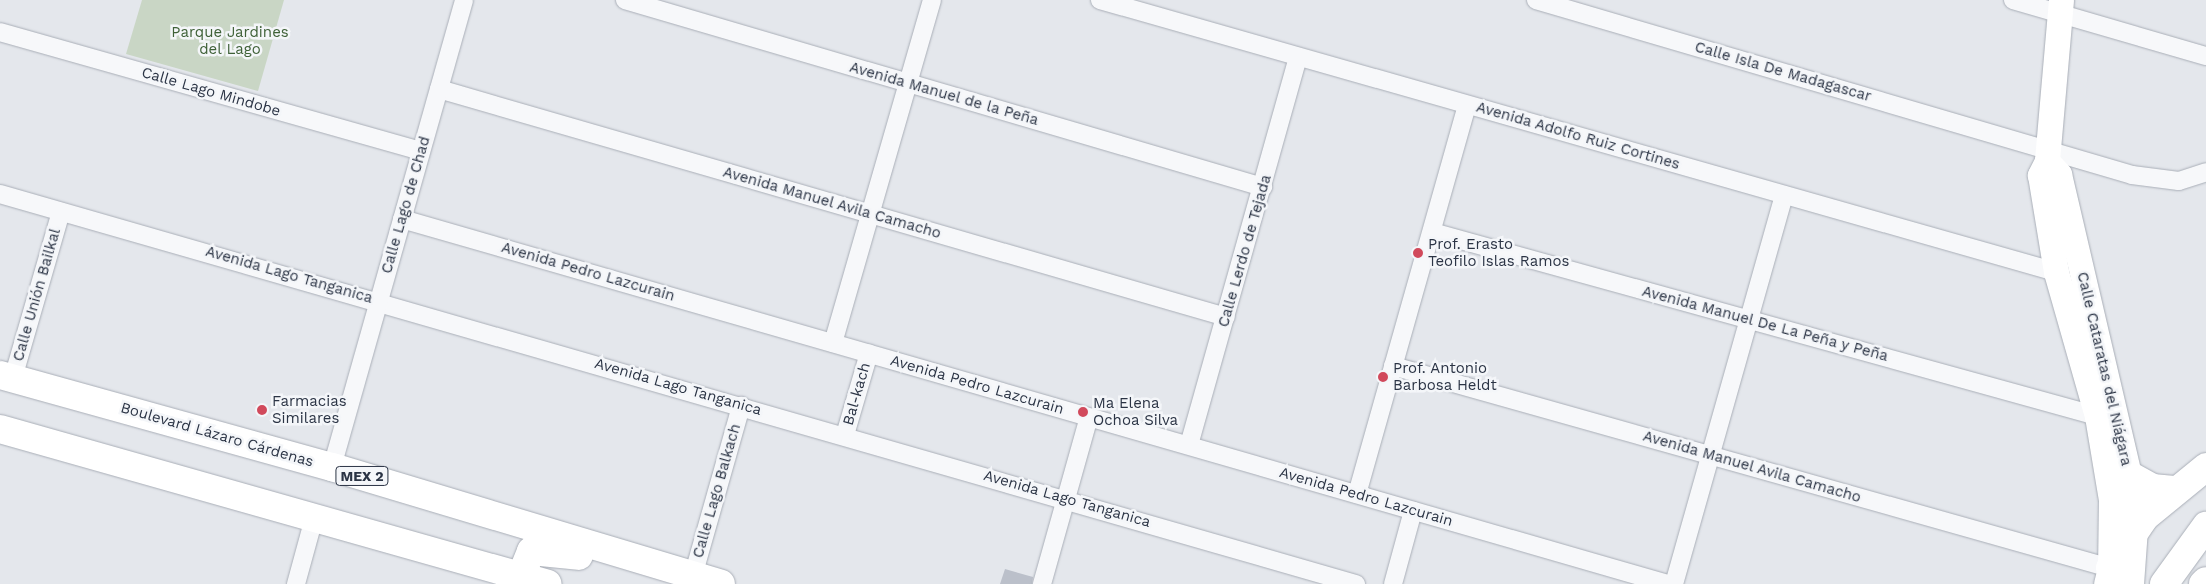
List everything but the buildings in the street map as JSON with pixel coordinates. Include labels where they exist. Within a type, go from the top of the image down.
[{"type":"main road","name":"Calle Cataratas del Niágara","points":[[2059,6],[2041,151],[2040,175],[2056,272],[2097,416],[2110,500],[2116,579]]},
{"type":"main road","name":"Calle Cataratas del Niágara","points":[[2041,151],[2059,174],[2129,475],[2135,528]]},
{"type":"main road","name":"Boulevard Lázaro Cárdenas","points":[[6,376],[332,467],[721,584]]},
{"type":"main road","points":[[0,430],[548,584]]},
{"type":"main road","points":[[2116,579],[2135,528],[2174,490],[2206,467]]},
{"type":"main road","points":[[2129,475],[2152,488],[2174,490]]},
{"type":"main road","points":[[2164,584],[2206,526]]},
{"type":"main road","points":[[521,576],[528,554],[536,550],[633,566],[657,565]]},
{"type":"main road","points":[[2185,584],[2206,555]]},
{"type":"main road","points":[[2203,584],[2206,580]]},
{"type":"street","name":"Calle Lago de Chad","points":[[332,467],[464,0]]},
{"type":"street","name":"Avenida Manuel de la Peña","points":[[625,0],[1263,187]]},
{"type":"street","points":[[833,343],[932,0]]},
{"type":"street","name":"Avenida Adolfo Ruiz Cortines","points":[[1100,0],[2056,272]]},
{"type":"street","name":"Calle Isla De Madagascar","points":[[1536,0],[2041,151],[2160,180],[2179,181],[2206,172]]},
{"type":"street","points":[[2013,0],[2059,6],[2206,56]]},
{"type":"street","name":"Calle Lago Mindobe","points":[[0,32],[421,151]]},
{"type":"street","name":"Calle Lerdo de Tejada","points":[[1189,445],[1298,57]]},
{"type":"street","name":"Avenida Manuel Avila Camacho","points":[[439,89],[1226,317]]},
{"type":"street","points":[[1357,494],[1467,105]]},
{"type":"street","name":"Avenida Lago Tanganica","points":[[0,194],[380,301],[1356,584]]},
{"type":"street","points":[[1674,584],[1784,195]]},
{"type":"street","name":"Calle Unión Bailkal","points":[[6,376],[61,212]]},
{"type":"street","name":"Avenida Pedro Lazcurain","points":[[402,219],[1667,584]]},
{"type":"street","name":"Avenida Manuel De La Peña y Peña","points":[[1432,232],[2097,416]]},
{"type":"street","name":"Bal-kach","points":[[845,435],[869,353]]},
{"type":"street","name":"Avenida Manuel Avila Camacho","points":[[1394,366],[1711,456],[2116,579]]},
{"type":"street","name":"Calle Lago Balkach","points":[[693,576],[741,406]]},
{"type":"street","points":[[1042,584],[1089,417]]},
{"type":"street","points":[[1393,584],[1414,511]]},
{"type":"street","points":[[296,584],[314,518]]},
{"type":"green space","name":"Parque Jardines del Lago","points":[[142,0],[284,0],[258,91],[126,54]]},
{"type":"place","name":"Prof. Erasto Teofilo Islas Ramos","points":[[1418,253]]},
{"type":"place","name":"Prof. Antonio Barbosa Heldt","points":[[1383,377]]},
{"type":"place","name":"Farmacias Similares","points":[[262,410]]},
{"type":"place","name":"Ma Elena Ochoa Silva","points":[[1083,412]]}]
